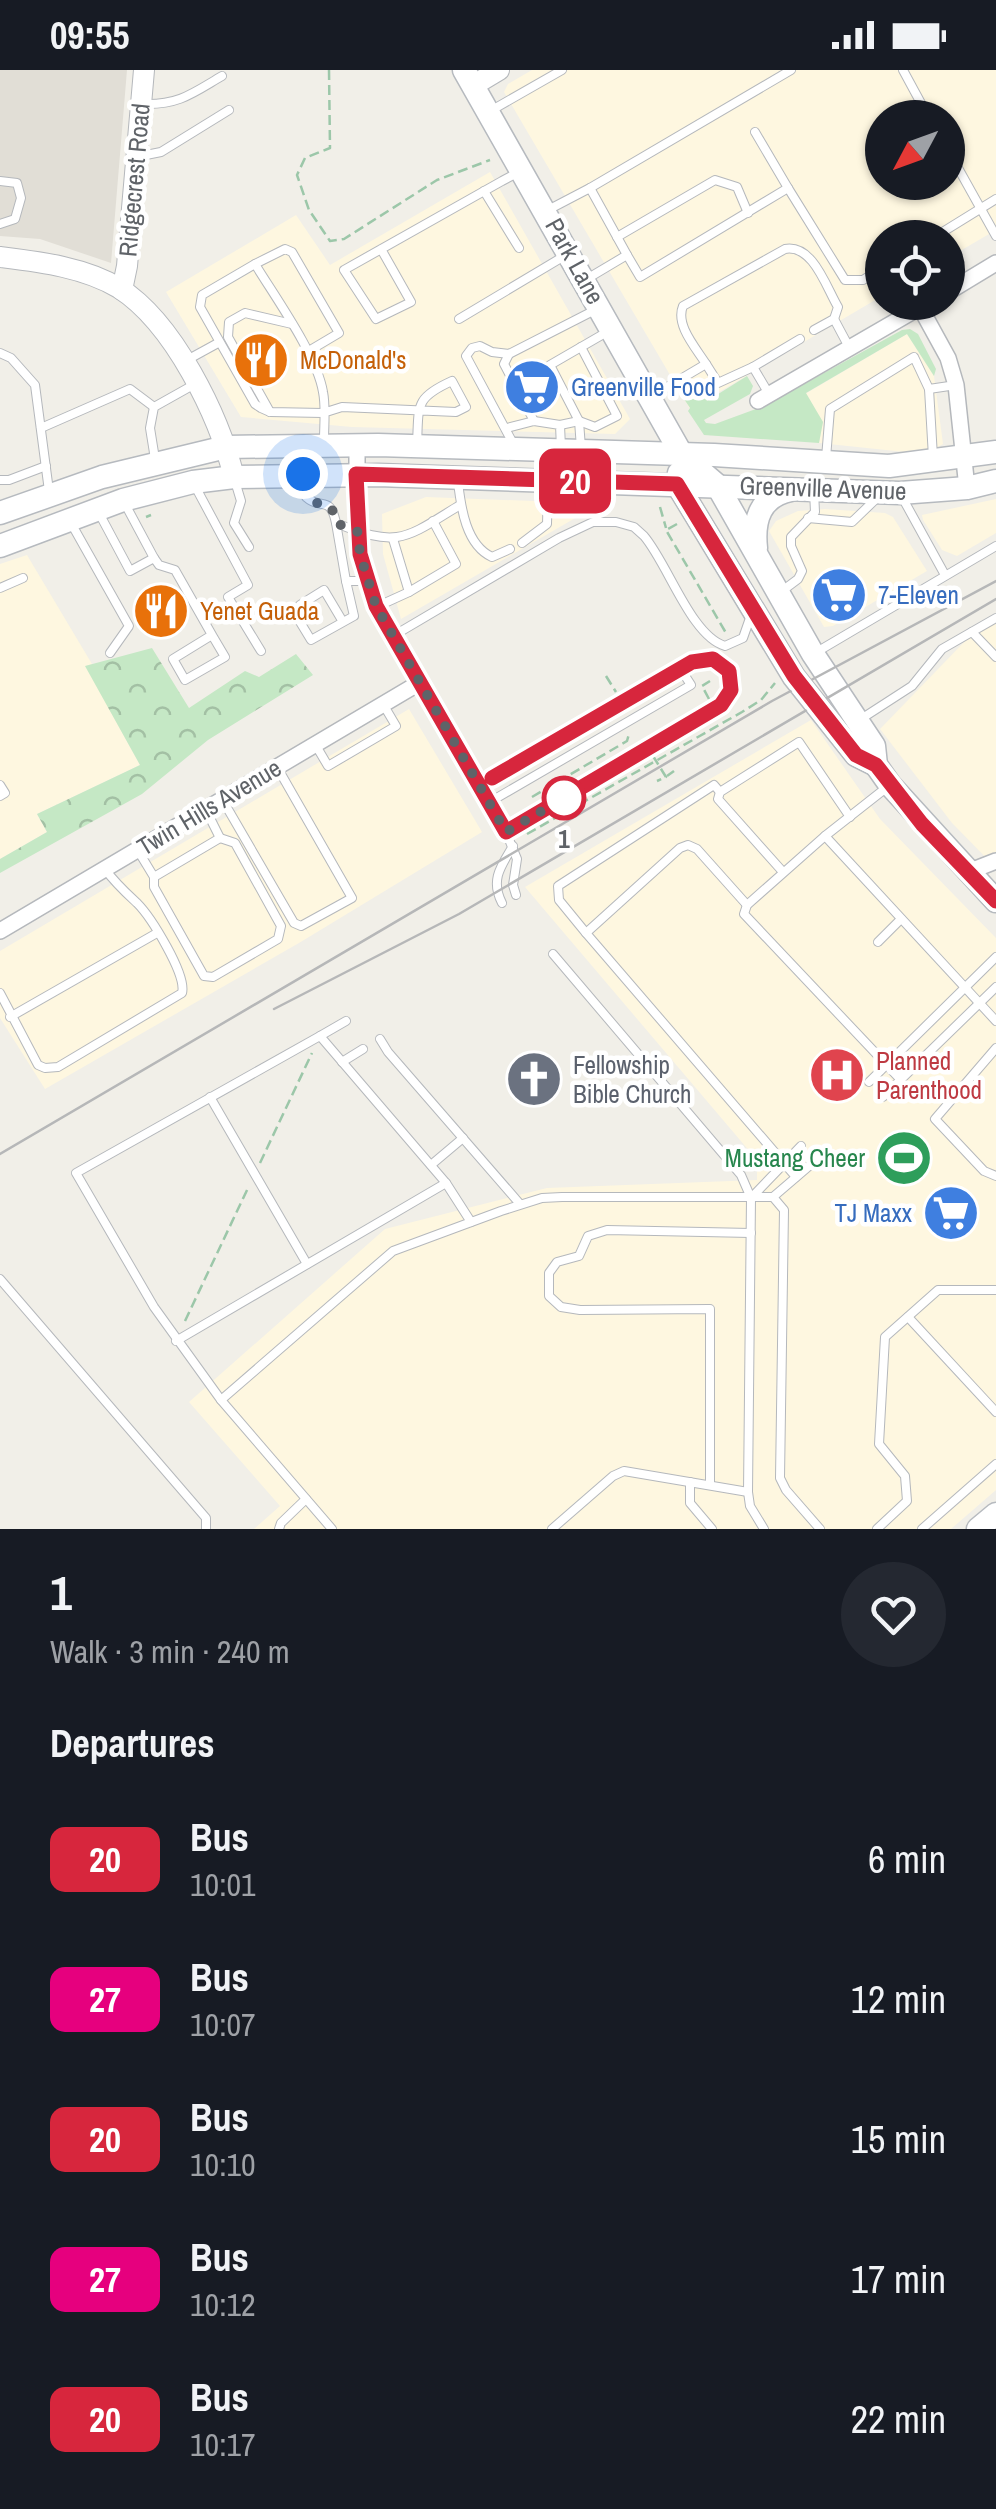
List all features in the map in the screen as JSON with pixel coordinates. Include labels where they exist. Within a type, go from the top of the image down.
[{"type":"main road","name":"Park Lane","points":[[469,78],[682,455],[717,485],[814,654],[874,746],[876,765]]},
{"type":"main road","name":"Greenville Avenue","points":[[0,514],[156,462],[226,446],[416,446],[511,439],[571,452],[889,466],[996,452]]},
{"type":"main road","points":[[677,484],[682,455]]},
{"type":"main road","name":"Greenville Avenue","points":[[0,546],[123,500],[194,482],[234,477],[356,474],[891,492],[967,488],[996,481]]},
{"type":"main road","name":"Park Lane","points":[[677,484],[794,676],[856,755],[876,765],[996,901]]},
{"type":"main road","points":[[758,557],[756,519],[763,504],[783,492],[808,488]]},
{"type":"main road","points":[[978,1529],[996,1514]]},
{"type":"street","name":"Ridgecrest Road","points":[[122,290],[144,70]]},
{"type":"street","points":[[469,78],[499,70]]},
{"type":"street","points":[[0,258],[55,265],[122,290],[164,334],[183,362],[226,446],[234,477]]},
{"type":"street","points":[[965,282],[996,263]]},
{"type":"street","points":[[764,398],[899,320]]},
{"type":"street","points":[[931,320],[956,384],[967,488]]},
{"type":"street","points":[[357,445],[358,532],[376,606],[510,839]]},
{"type":"street","name":"Twin Hills Avenue","points":[[0,931],[418,684]]},
{"type":"street","points":[[968,872],[996,861]]},
{"type":"lane","points":[[490,112],[562,70]]},
{"type":"lane","points":[[546,211],[791,70]]},
{"type":"lane","points":[[902,70],[919,100]]},
{"type":"lane","points":[[141,104],[179,102],[222,76]]},
{"type":"lane","points":[[136,156],[160,152],[230,110]]},
{"type":"lane","points":[[755,132],[845,280],[865,279]]},
{"type":"lane","points":[[381,249],[410,302],[376,318],[344,270],[381,249],[484,191],[523,170]]},
{"type":"lane","points":[[618,237],[715,180],[736,187],[748,212]]},
{"type":"lane","points":[[0,181],[16,184],[20,198],[15,219],[0,224]]},
{"type":"lane","points":[[965,181],[996,236]]},
{"type":"lane","points":[[590,188],[640,278],[788,188]]},
{"type":"lane","points":[[484,191],[519,248]]},
{"type":"lane","points":[[962,220],[996,200]]},
{"type":"lane","points":[[800,338],[718,383],[680,321],[680,312],[684,306],[794,247],[808,255],[838,307],[834,319],[814,330]]},
{"type":"lane","points":[[306,352],[339,332],[292,252],[285,249],[202,295],[200,307],[218,343],[255,404],[270,412],[323,413],[342,406],[416,411],[456,412],[466,407],[452,381],[429,392],[416,411],[416,446]]},
{"type":"lane","points":[[458,318],[570,253]]},
{"type":"lane","points":[[585,280],[627,255]]},
{"type":"lane","points":[[255,264],[292,324],[324,391],[324,445]]},
{"type":"lane","points":[[534,421],[504,364],[510,354],[601,308]]},
{"type":"lane","points":[[270,412],[226,328],[244,313],[292,324]]},
{"type":"lane","points":[[834,319],[850,349]]},
{"type":"lane","points":[[581,348],[585,365],[617,416],[595,427],[578,418],[550,365],[613,329]]},
{"type":"lane","points":[[183,362],[218,343]]},
{"type":"lane","points":[[510,354],[480,346],[472,348],[466,356],[511,439],[534,421],[560,425],[586,410]]},
{"type":"lane","points":[[0,353],[11,358],[34,385],[50,496]]},
{"type":"lane","points":[[826,462],[830,409],[914,357],[929,389],[934,461]]},
{"type":"lane","points":[[651,396],[706,364]]},
{"type":"lane","points":[[753,367],[764,398]]},
{"type":"lane","points":[[558,381],[568,375]]},
{"type":"lane","points":[[154,407],[196,384]]},
{"type":"lane","points":[[929,389],[956,384]]},
{"type":"lane","points":[[40,428],[130,389],[154,407]]},
{"type":"lane","points":[[566,395],[576,390]]},
{"type":"lane","points":[[154,407],[150,428],[156,462]]},
{"type":"lane","points":[[571,452],[578,418]]},
{"type":"lane","points":[[560,425],[571,452]]},
{"type":"lane","points":[[0,480],[46,466]]},
{"type":"lane","points":[[303,474],[310,502],[327,504],[333,509],[354,616],[311,640],[297,616],[300,604],[324,590],[343,622]]},
{"type":"lane","points":[[234,477],[241,501],[234,522],[248,547]]},
{"type":"lane","points":[[457,477],[460,505],[469,532],[485,554],[492,557],[510,550]]},
{"type":"lane","points":[[522,543],[548,524],[548,480]]},
{"type":"lane","points":[[194,482],[248,586],[228,597],[260,651]]},
{"type":"lane","points":[[778,593],[798,579],[802,571],[791,537],[814,512],[808,488]]},
{"type":"lane","points":[[808,518],[852,522],[891,492],[945,575]]},
{"type":"lane","points":[[123,500],[158,565],[175,570],[225,657],[185,680],[172,658],[212,635]]},
{"type":"lane","points":[[336,523],[358,532],[408,537],[460,505]]},
{"type":"lane","points":[[97,509],[130,570],[154,558]]},
{"type":"lane","points":[[69,520],[129,626],[110,653]]},
{"type":"lane","points":[[376,606],[456,564],[433,521]]},
{"type":"lane","points":[[392,637],[593,522],[616,522],[644,536],[708,637],[725,646],[743,638],[750,625],[750,609]]},
{"type":"lane","points":[[394,538],[409,592]]},
{"type":"lane","points":[[814,654],[996,546]]},
{"type":"lane","points":[[0,588],[23,578]]},
{"type":"lane","points":[[346,582],[367,581]]},
{"type":"lane","points":[[858,721],[912,686],[942,650],[996,618]]},
{"type":"lane","points":[[972,632],[996,657]]},
{"type":"lane","points":[[478,787],[699,659],[719,662],[731,677],[729,696],[721,705],[510,839],[496,874],[495,885],[502,903]]},
{"type":"lane","points":[[488,803],[691,685],[680,668]]},
{"type":"lane","points":[[316,744],[328,766],[396,726],[384,704]]},
{"type":"lane","points":[[784,872],[718,798],[720,792],[799,742],[850,817]]},
{"type":"lane","points":[[222,799],[294,923],[301,926],[352,898],[277,767]]},
{"type":"lane","points":[[0,784],[5,794],[0,796]]},
{"type":"lane","points":[[720,792],[714,784],[558,886],[559,900],[796,1177]]},
{"type":"lane","points":[[890,785],[784,872],[747,905],[744,914],[901,1080]]},
{"type":"lane","points":[[137,850],[204,976],[213,977],[278,939],[282,926],[234,843],[220,838],[206,809]]},
{"type":"lane","points":[[825,836],[996,1020]]},
{"type":"lane","points":[[154,877],[220,838]]},
{"type":"lane","points":[[510,839],[518,859],[513,886],[516,895]]},
{"type":"lane","points":[[586,933],[688,845],[697,849],[747,905]]},
{"type":"lane","points":[[0,994],[38,1065],[44,1068],[58,1067],[182,993],[182,974],[157,933],[105,868]]},
{"type":"lane","points":[[878,942],[902,919]]},
{"type":"lane","points":[[10,1017],[157,933]]},
{"type":"lane","points":[[552,954],[740,1175],[752,1198],[748,1492],[750,1506],[764,1529]]},
{"type":"lane","points":[[869,1082],[996,958]]},
{"type":"lane","points":[[883,1097],[996,987]]},
{"type":"lane","points":[[332,1529],[176,1340],[76,1173],[346,1021]]},
{"type":"lane","points":[[320,1036],[432,1165],[471,1222]]},
{"type":"lane","points":[[380,1039],[520,1204]]},
{"type":"lane","points":[[996,1048],[935,1119],[984,1171],[996,1176]]},
{"type":"lane","points":[[342,1062],[363,1049]]},
{"type":"lane","points":[[210,1097],[307,1264]]},
{"type":"lane","points":[[432,1165],[463,1138]]},
{"type":"lane","points":[[752,1198],[801,1146]]},
{"type":"lane","points":[[222,1400],[393,1251],[520,1204],[562,1197],[772,1197],[814,1161]]},
{"type":"lane","points":[[176,1340],[446,1183]]},
{"type":"lane","points":[[772,1197],[784,1210],[780,1478],[820,1529]]},
{"type":"lane","points":[[710,1486],[710,1309],[580,1310],[562,1307],[548,1296],[546,1284],[556,1262],[578,1256],[588,1236],[607,1230],[752,1233]]},
{"type":"lane","points":[[0,1279],[206,1518],[206,1529]]},
{"type":"lane","points":[[877,1529],[907,1501],[904,1476],[879,1444],[886,1337],[938,1290],[996,1290]]},
{"type":"lane","points":[[908,1317],[996,1412]]},
{"type":"lane","points":[[922,1529],[996,1464]]},
{"type":"lane","points":[[552,1529],[624,1471],[748,1492]]},
{"type":"lane","points":[[690,1482],[690,1503],[712,1529]]},
{"type":"lane","points":[[279,1529],[281,1522],[306,1499]]},
{"type":"path","points":[[329,70],[330,148],[306,158],[297,175],[309,210],[330,242],[344,239],[437,180],[490,160]]},
{"type":"path","points":[[660,507],[667,530],[730,640]]},
{"type":"path","points":[[667,530],[683,521]]},
{"type":"path","points":[[606,676],[616,694]]},
{"type":"path","points":[[525,834],[761,700],[781,679]]},
{"type":"path","points":[[710,681],[702,686],[710,700]]},
{"type":"path","points":[[532,797],[628,741],[630,732],[637,728]]},
{"type":"path","points":[[653,755],[666,777]]},
{"type":"path","points":[[657,781],[674,771]]},
{"type":"path","points":[[176,1340],[320,1036]]},
{"type":"shaded area","points":[[0,70],[127,70],[111,263],[40,239],[0,236]]},
{"type":"shaded area","points":[[532,70],[996,70],[996,230],[965,248],[965,220],[865,220],[865,306],[690,409],[504,92],[508,84]]},
{"type":"shaded area","points":[[490,172],[630,419],[615,434],[352,427],[241,417],[166,292],[296,215],[330,265]]},
{"type":"shaded area","points":[[907,334],[934,376],[943,444],[935,449],[905,452],[819,443],[823,422],[805,394]]},
{"type":"shaded area","points":[[426,497],[560,502],[577,517],[401,619],[383,554],[382,514]]},
{"type":"shaded area","points":[[996,499],[996,533],[957,556],[942,550],[923,520],[922,515]]},
{"type":"shaded area","points":[[798,511],[885,513],[893,517],[927,571],[833,626],[824,627],[769,531],[776,521]]},
{"type":"shaded area","points":[[27,555],[92,664],[86,666],[140,765],[37,814],[47,832],[0,859],[0,564]]},
{"type":"shaded area","points":[[996,621],[996,868],[952,823],[880,729],[968,638]]},
{"type":"shaded area","points":[[409,709],[482,832],[45,1089],[0,1018],[0,951]]},
{"type":"shaded area","points":[[811,720],[880,819],[996,938],[996,1490],[951,1529],[254,1529],[280,1506],[189,1402],[385,1229],[547,1188],[757,1180],[757,1160],[525,887]]},
{"type":"green space","points":[[910,329],[918,334],[936,369],[934,376],[907,334],[806,393],[823,422],[819,443],[704,435],[682,396],[696,383],[707,401],[747,376],[753,386],[750,394],[704,420],[715,424],[764,406]]},
{"type":"green space","points":[[152,648],[189,708],[245,671],[259,677],[296,654],[313,675],[208,740],[142,794],[0,873],[0,859],[47,832],[37,814],[140,765],[85,666]]},
{"type":"tram line","points":[[0,1154],[772,701],[996,581]]},
{"type":"tram line","points":[[274,1009],[459,914],[996,599]]},
{"type":"bus line","name":"20","points":[[492,778],[692,662],[713,659],[729,671],[731,690],[721,705],[506,832],[376,606],[360,554],[356,474],[677,484],[794,676],[856,755],[876,765],[922,824],[996,901]]},
{"type":"place","name":"McDonald's","points":[[261,360]]},
{"type":"place","name":"Greenville Food","points":[[532,387]]},
{"type":"place","name":"7-Eleven","points":[[839,595]]},
{"type":"place","name":"Yenet Guada","points":[[161,611]]},
{"type":"place","name":"1","points":[[564,798]]},
{"type":"place","name":"Planned Parenthood","points":[[837,1075]]},
{"type":"place","name":"Fellowship Bible Church","points":[[534,1079]]},
{"type":"place","name":"Mustang Cheer","points":[[904,1158]]},
{"type":"place","name":"TJ Maxx","points":[[951,1213]]},
{"type":"route","points":[[303,474],[310,502],[327,504],[333,509],[336,523],[358,532],[360,554],[376,606],[506,832],[564,798]]}]
